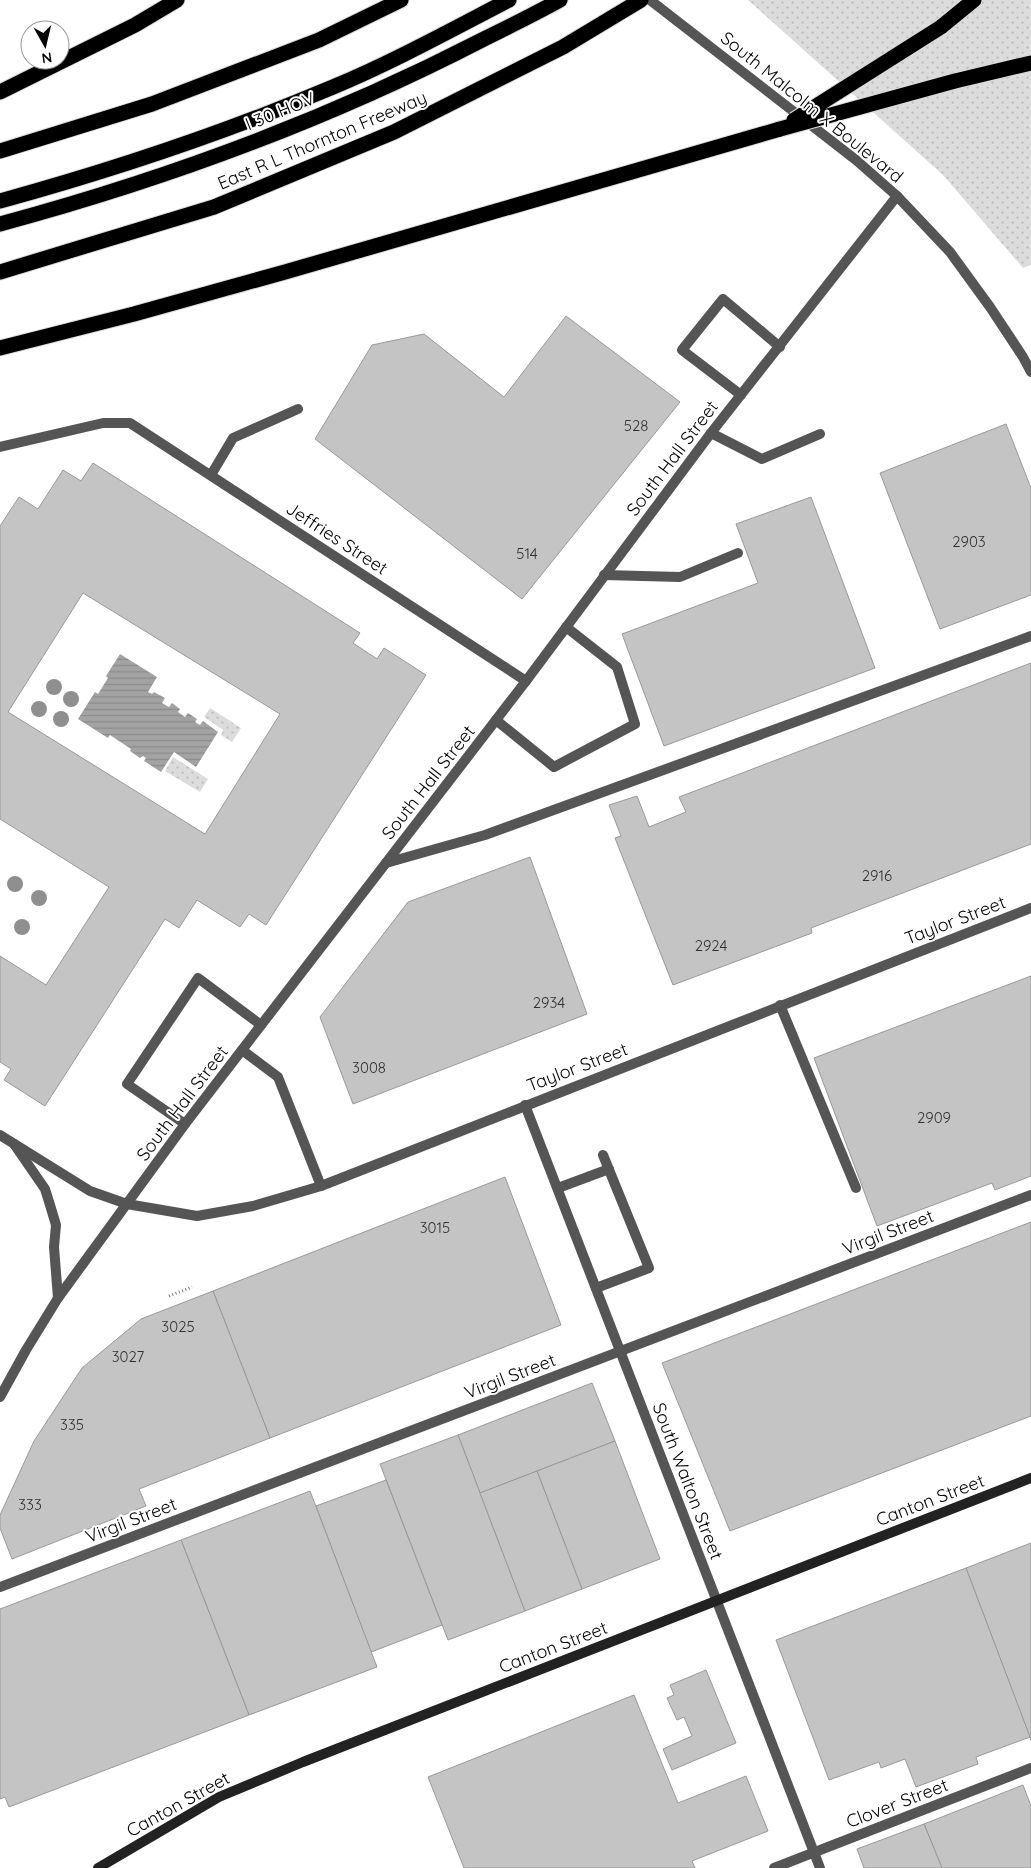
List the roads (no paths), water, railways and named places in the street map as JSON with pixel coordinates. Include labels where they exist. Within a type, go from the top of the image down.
[{"type":"highway","points":[[0,92],[135,25],[177,0]]},
{"type":"highway","points":[[0,151],[152,104],[319,40],[401,0]]},
{"type":"highway","name":"I 30 HOV","points":[[0,201],[74,181],[188,144],[333,87],[435,39],[509,0]]},
{"type":"highway","name":"I 30 HOV","points":[[0,224],[180,170],[305,122],[422,71],[560,0]]},
{"type":"highway","name":"East R L Thornton Freeway","points":[[0,272],[214,207],[394,132],[563,47],[642,0]]},
{"type":"highway","points":[[780,129],[941,27],[974,0]]},
{"type":"highway","points":[[0,348],[124,317],[780,129],[955,81],[1031,63]]},
{"type":"main road","name":"Canton Street","points":[[98,1868],[219,1797],[303,1762],[1031,1478]]},
{"type":"street","name":"South Malcolm X Boulevard","points":[[650,0],[856,160],[897,196],[950,252],[1027,355],[1031,372]]},
{"type":"street","name":"South Hall Street","points":[[0,1397],[58,1298],[185,1124],[526,681],[741,395],[897,196]]},
{"type":"street","points":[[741,395],[682,350],[723,299],[780,347]]},
{"type":"street","points":[[211,475],[233,438],[298,409]]},
{"type":"street","name":"Jeffries Street","points":[[0,447],[103,423],[130,423],[526,681]]},
{"type":"street","points":[[712,433],[762,458],[820,434]]},
{"type":"street","points":[[604,575],[680,577],[738,553]]},
{"type":"street","points":[[496,720],[554,767],[635,724],[617,666],[566,627]]},
{"type":"street","points":[[386,863],[485,836],[1031,636]]},
{"type":"street","name":"Taylor Street","points":[[0,1135],[90,1191],[127,1204],[197,1216],[253,1206],[321,1186],[1031,908]]},
{"type":"street","points":[[185,1124],[127,1084],[198,978],[261,1025]]},
{"type":"street","points":[[780,1005],[856,1188]]},
{"type":"street","points":[[242,1050],[278,1077],[321,1186]]},
{"type":"street","name":"South Walton Street","points":[[525,1105],[820,1868]]},
{"type":"street","points":[[14,1144],[45,1190],[56,1225],[54,1247],[58,1298]]},
{"type":"street","points":[[596,1288],[649,1268],[603,1155]]},
{"type":"street","points":[[558,1188],[609,1169]]},
{"type":"street","name":"Virgil Street","points":[[0,1587],[1031,1195]]},
{"type":"street","name":"Clover Street","points":[[774,1868],[1031,1768]]}]
